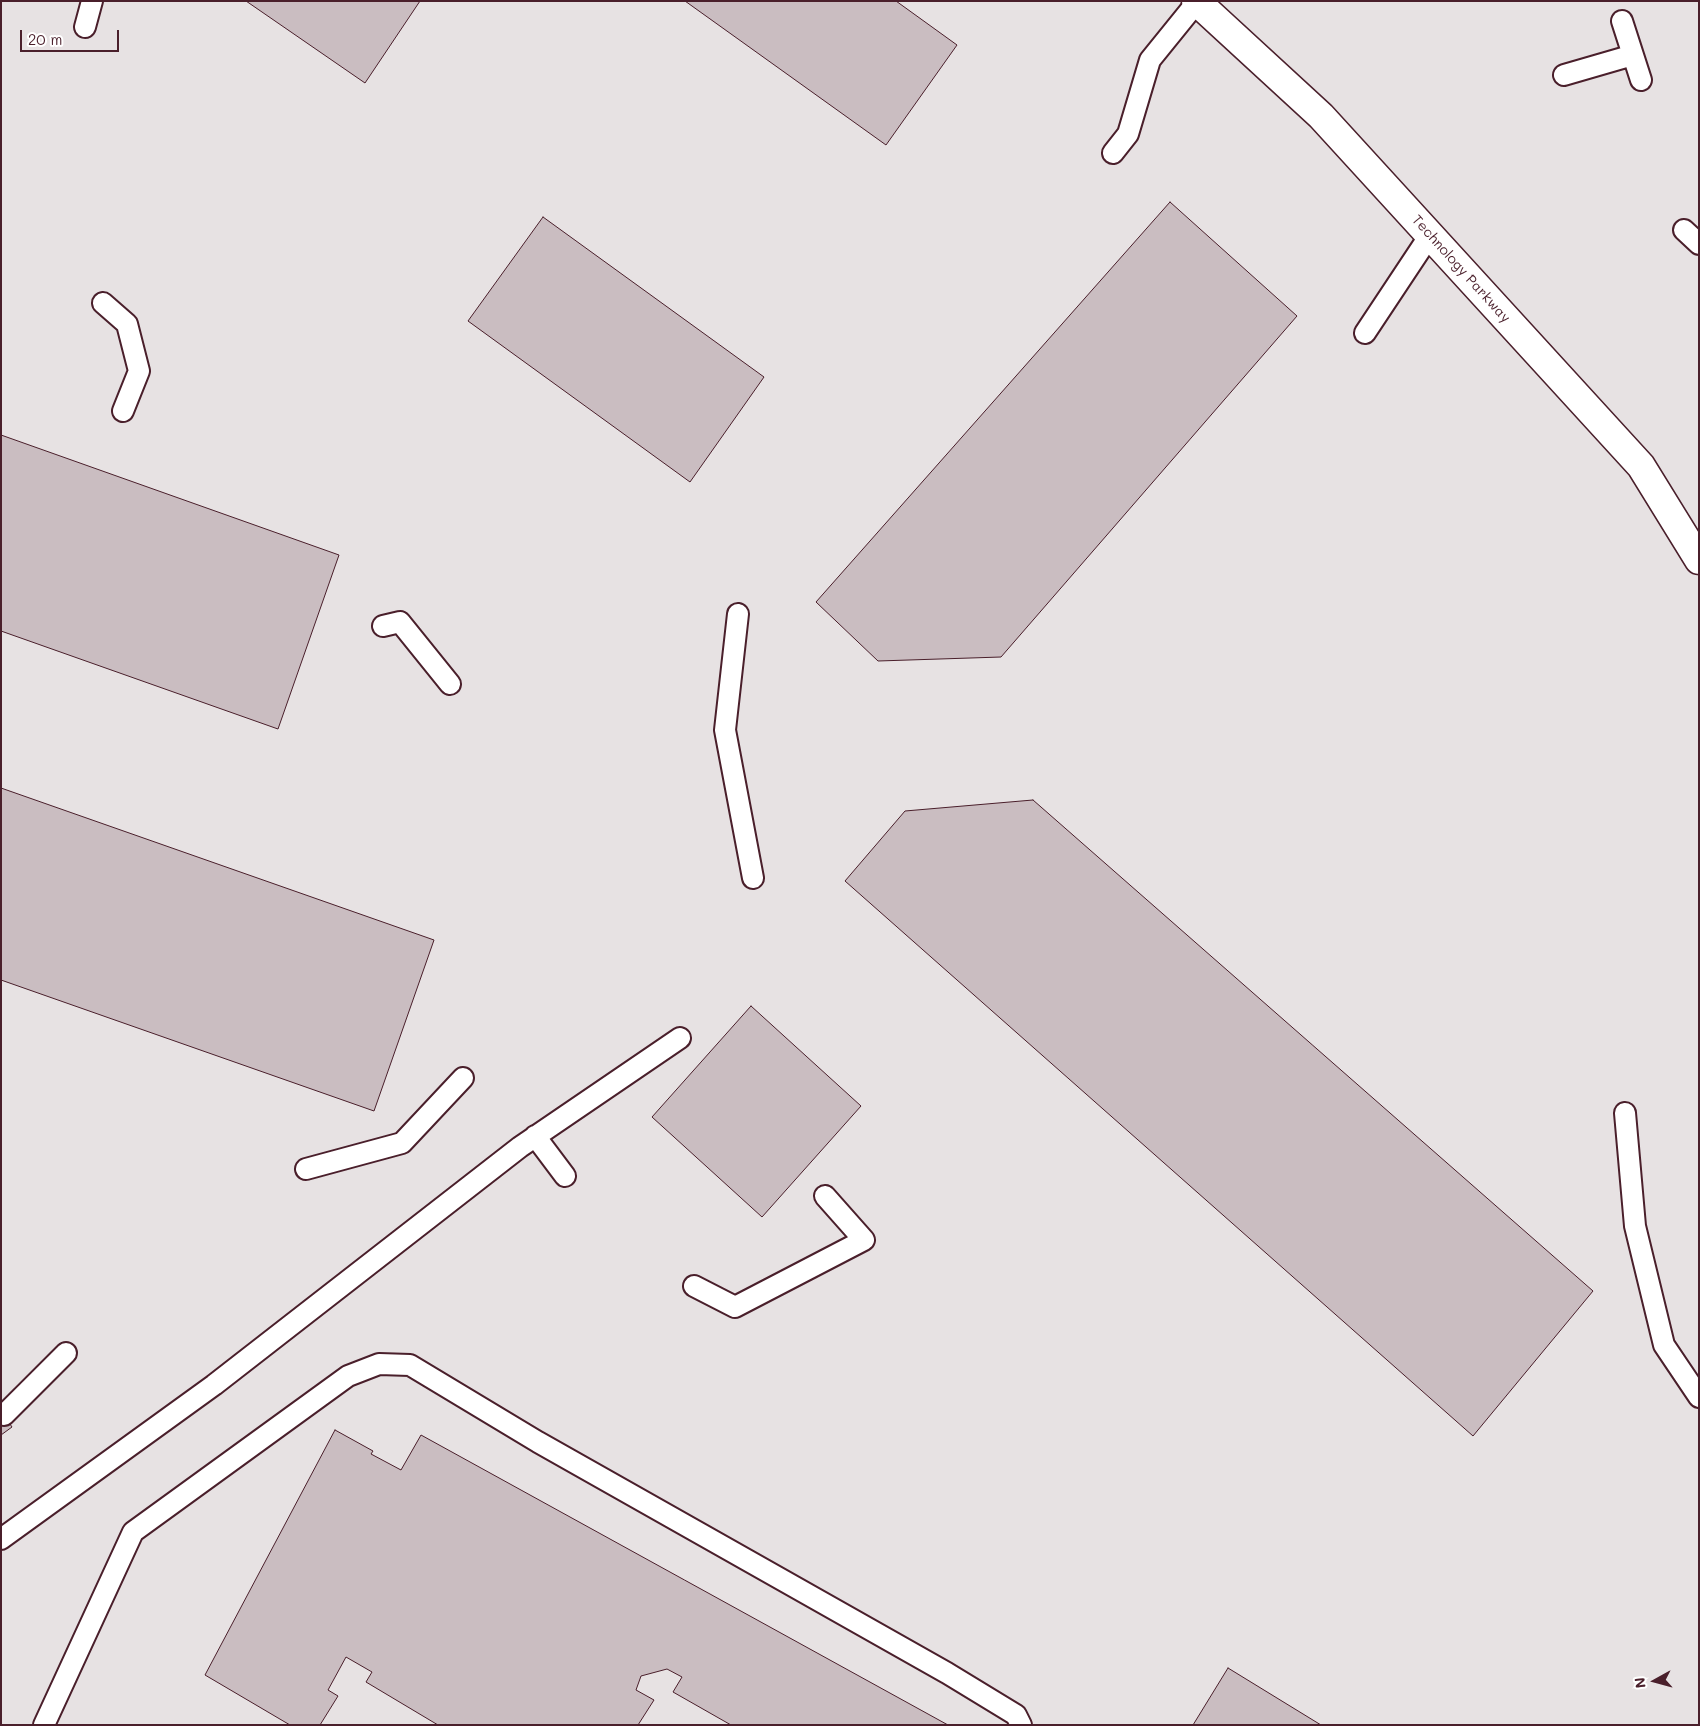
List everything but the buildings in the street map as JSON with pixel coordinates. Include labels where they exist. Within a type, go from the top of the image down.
[{"type":"street","name":"Technology Parkway","points":[[1196,2],[1321,116],[1641,466],[1699,560]]},
{"type":"lane","points":[[85,27],[92,1]]},
{"type":"lane","points":[[1113,153],[1128,134],[1150,60],[1196,2]]},
{"type":"lane","points":[[1622,21],[1640,80]]},
{"type":"lane","points":[[1564,76],[1633,56]]},
{"type":"lane","points":[[1684,230],[1699,244]]},
{"type":"lane","points":[[1365,333],[1430,235]]},
{"type":"lane","points":[[103,303],[127,324],[138,371],[123,411]]},
{"type":"lane","points":[[738,614],[725,730],[753,878]]},
{"type":"lane","points":[[383,626],[400,622],[450,684]]},
{"type":"lane","points":[[1,1539],[214,1385],[520,1146],[680,1038]]},
{"type":"lane","points":[[306,1169],[402,1143],[463,1078]]},
{"type":"lane","points":[[1625,1113],[1635,1226],[1664,1345],[1699,1397]]},
{"type":"lane","points":[[535,1136],[565,1176]]},
{"type":"lane","points":[[694,1286],[735,1307],[864,1240],[825,1196]]},
{"type":"lane","points":[[4,1415],[66,1353]]},
{"type":"lane","points":[[44,1725],[133,1532],[348,1376],[379,1364],[410,1365],[538,1442],[947,1673],[1016,1716],[1021,1725]]},
{"type":"shaded area","points":[[1,1],[1699,1],[1699,1725],[1,1725]]}]
